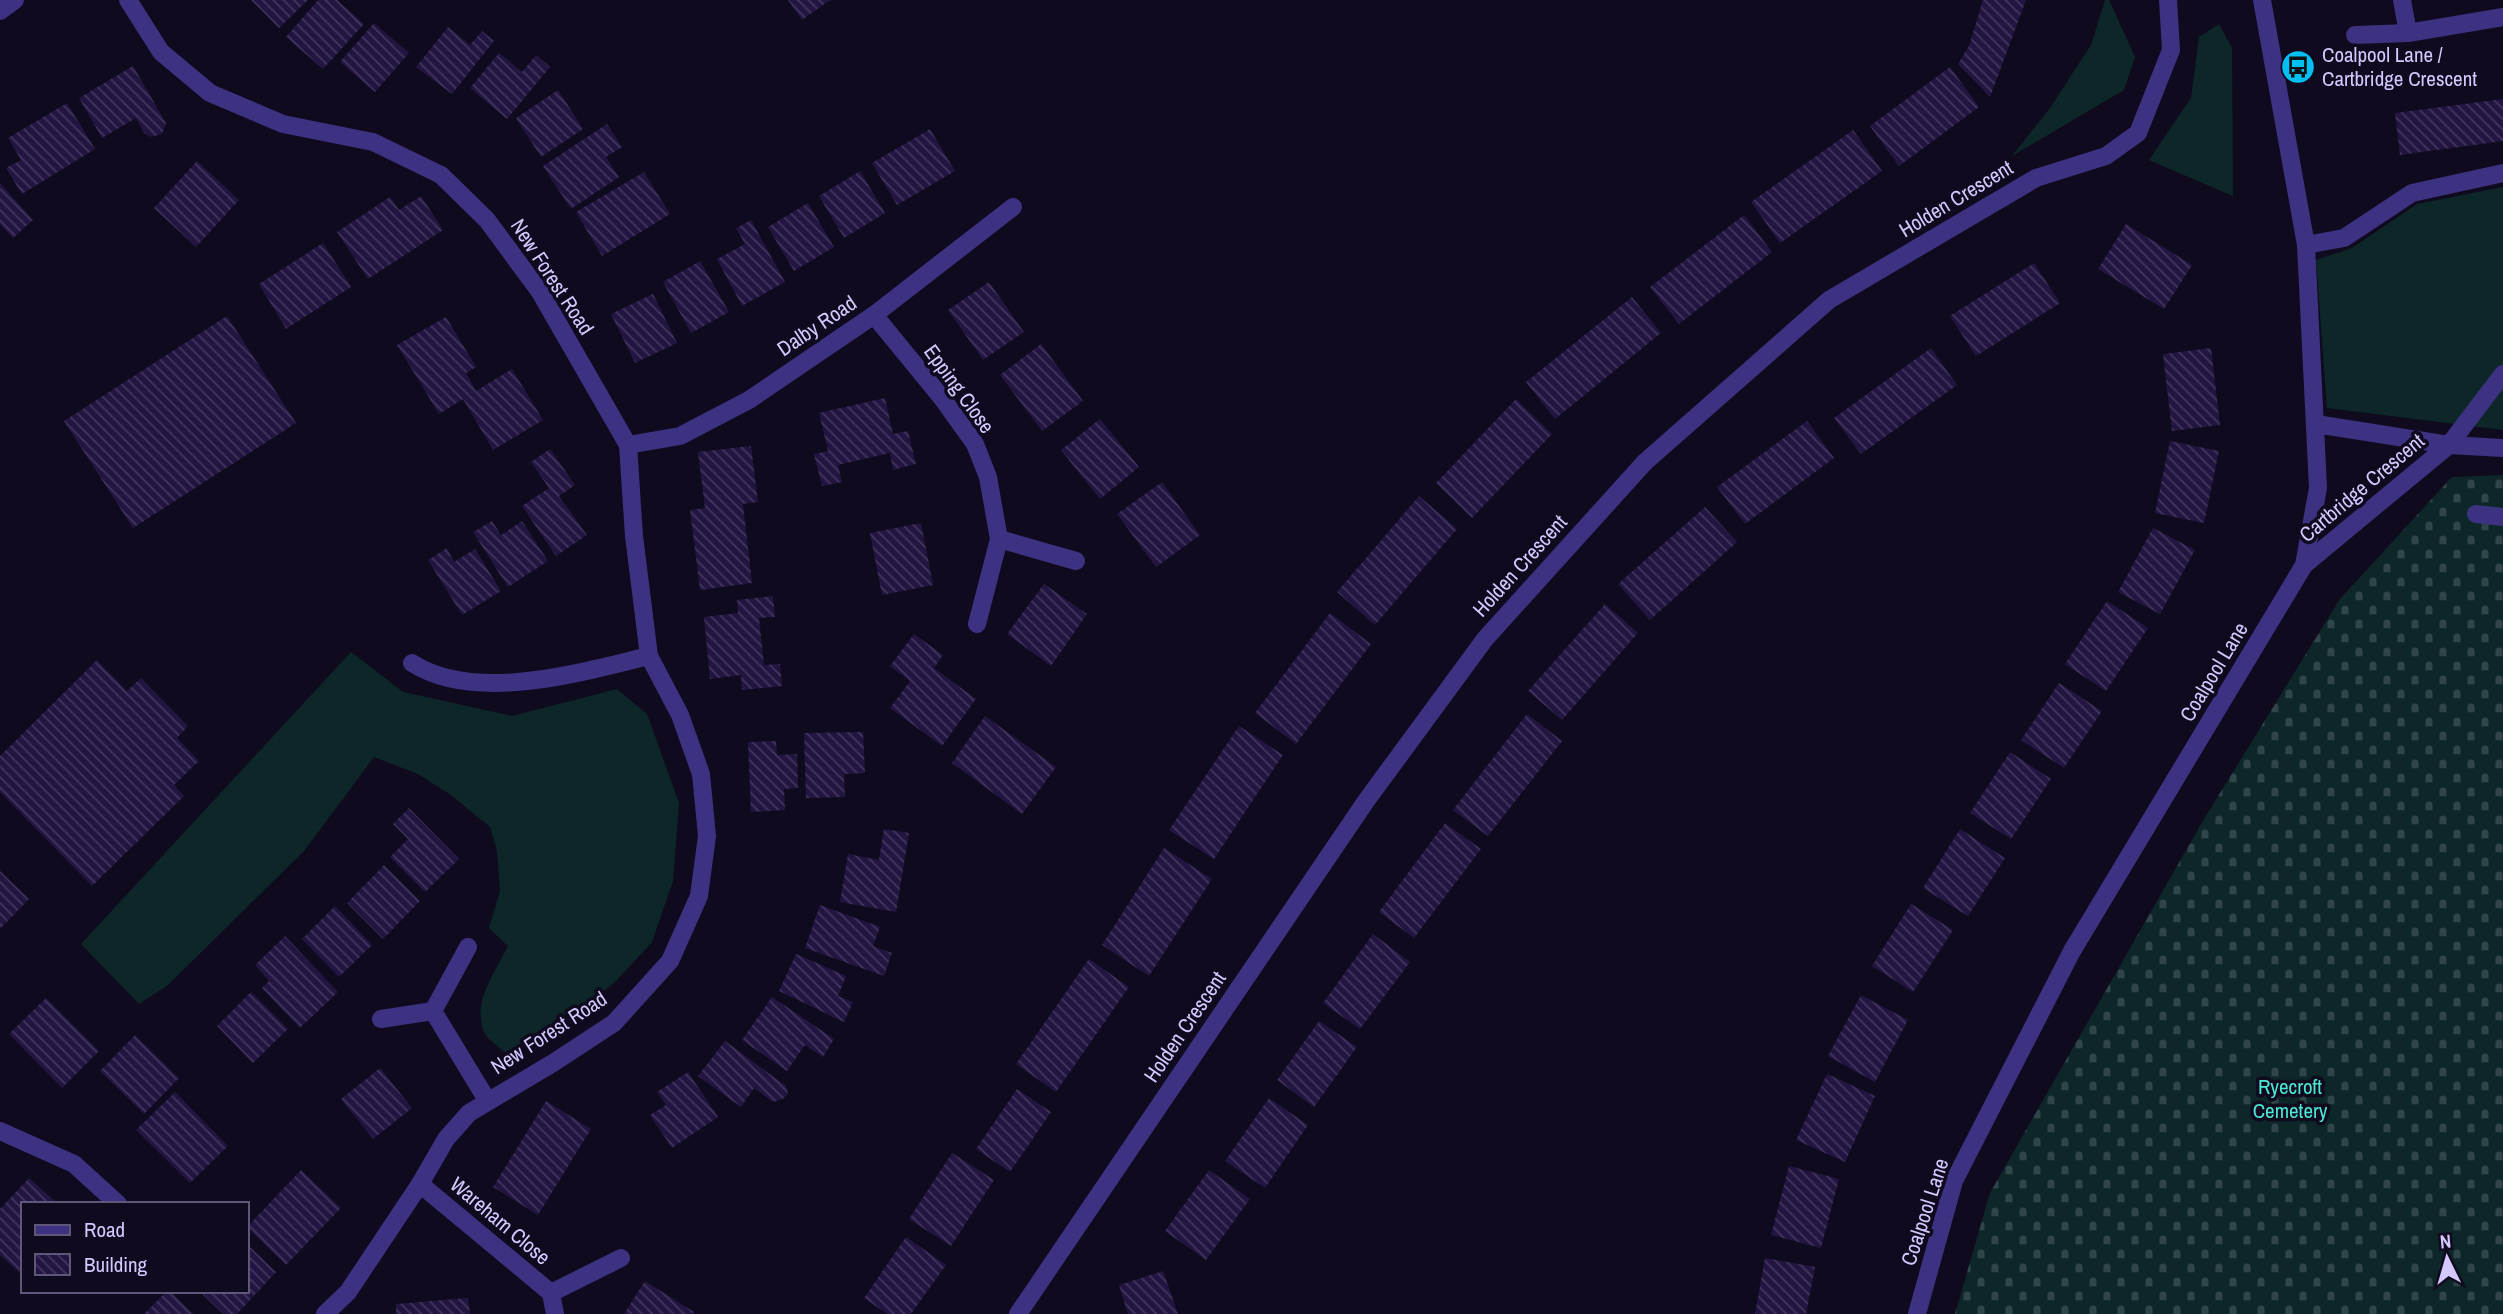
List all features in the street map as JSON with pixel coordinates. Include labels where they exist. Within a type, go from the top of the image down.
[{"type":"street","points":[[0,11],[15,0]]},
{"type":"street","name":"New Forest Road","points":[[128,0],[161,52],[209,93],[283,124],[373,142],[441,174],[487,220],[540,292],[628,446],[634,536],[649,656],[680,715],[701,774],[707,836],[699,896],[670,961],[614,1023],[469,1113],[446,1139],[420,1184],[348,1292],[325,1314]]},
{"type":"street","name":"Holden Crescent","points":[[1018,1314],[1366,801],[1485,639],[1645,462],[1829,300],[2036,178],[2106,156],[2138,133],[2171,50],[2168,0]]},
{"type":"street","name":"Coalpool Lane","points":[[1917,1314],[1954,1181],[2072,951],[2304,565],[2318,488],[2306,245],[2262,0]]},
{"type":"street","points":[[2402,0],[2408,33]]},
{"type":"street","points":[[2355,35],[2408,33],[2503,17]]},
{"type":"street","points":[[2306,245],[2344,238],[2412,193],[2503,173]]},
{"type":"street","name":"Dalby Road","points":[[628,446],[680,436],[749,400],[874,315],[1013,207]]},
{"type":"street","name":"Epping Close","points":[[874,315],[942,398],[975,444],[988,477],[999,539],[977,624]]},
{"type":"street","points":[[2449,445],[2503,374]]},
{"type":"street","name":"Cartbridge Crescent","points":[[2316,424],[2449,445],[2503,448]]},
{"type":"street","name":"Cartbridge Crescent","points":[[2304,565],[2449,445]]},
{"type":"street","points":[[2476,514],[2503,517]]},
{"type":"street","points":[[999,539],[1076,561]]},
{"type":"street","points":[[412,663],[422,670],[457,680],[494,683],[554,679],[649,656]]},
{"type":"street","points":[[382,1018],[433,1011],[468,947]]},
{"type":"street","name":"New Forest Road","points":[[433,1011],[487,1100]]},
{"type":"street","points":[[6,1133],[74,1164],[116,1202]]},
{"type":"street","name":"Wareham Close","points":[[420,1184],[551,1293],[555,1314]]},
{"type":"street","name":"Wareham Close","points":[[551,1293],[621,1258]]},
{"type":"green space","points":[[2105,0],[2109,0],[2135,57],[2124,90],[2012,156],[2050,108],[2091,45]]},
{"type":"green space","points":[[2219,24],[2232,48],[2233,196],[2149,160],[2191,98],[2199,37]]},
{"type":"green space","points":[[2503,187],[2503,430],[2327,408],[2316,260],[2352,248],[2417,204]]},
{"type":"green space","name":"Ryecroft Cemetery","points":[[2503,475],[2503,1314],[1955,1314],[1990,1193],[2204,819],[2340,599],[2452,477]]},
{"type":"green space","points":[[351,652],[403,692],[512,716],[617,689],[647,714],[679,803],[673,881],[652,942],[616,981],[540,1044],[504,1052],[485,1035],[481,1021],[483,998],[508,946],[489,928],[500,891],[497,851],[490,827],[451,795],[418,774],[374,757],[304,851],[168,985],[139,1004],[81,944]]},
{"type":"building","points":[[251,0],[308,0],[279,28]]},
{"type":"building","points":[[318,0],[337,0],[364,24],[323,69],[286,37]]},
{"type":"building","points":[[788,0],[830,0],[802,20]]},
{"type":"building","points":[[1983,0],[2026,0],[1990,97],[1958,64],[1969,46]]},
{"type":"building","points":[[374,23],[409,53],[375,92],[340,62]]},
{"type":"building","points":[[448,27],[470,45],[482,31],[494,41],[452,94],[416,67]]},
{"type":"building","points":[[499,53],[522,72],[536,55],[550,67],[507,119],[470,88]]},
{"type":"building","points":[[133,66],[166,123],[162,134],[151,137],[144,133],[136,118],[102,138],[79,98]]},
{"type":"building","points":[[1950,67],[1979,107],[1899,166],[1870,126]]},
{"type":"building","points":[[558,90],[583,129],[541,157],[516,118]]},
{"type":"building","points":[[2503,99],[2503,141],[2400,155],[2395,113]]},
{"type":"building","points":[[67,103],[95,149],[22,194],[6,168],[21,160],[8,138]]},
{"type":"building","points":[[607,124],[622,147],[606,157],[619,177],[571,209],[543,166]]},
{"type":"building","points":[[930,129],[955,171],[897,205],[872,163]]},
{"type":"building","points":[[1853,130],[1882,171],[1780,243],[1751,202]]},
{"type":"building","points":[[197,161],[239,200],[196,247],[154,208]]},
{"type":"building","points":[[860,171],[885,213],[844,238],[819,196]]},
{"type":"building","points":[[644,172],[670,214],[602,256],[576,212]]},
{"type":"building","points":[[0,183],[33,220],[13,238],[0,224]]},
{"type":"building","points":[[421,196],[443,230],[368,279],[337,232],[390,197],[399,210]]},
{"type":"building","points":[[808,203],[834,247],[794,271],[768,227]]},
{"type":"building","points":[[1744,215],[1772,252],[1679,324],[1650,287]]},
{"type":"building","points":[[751,220],[785,282],[742,306],[717,259],[745,244],[736,228]]},
{"type":"building","points":[[2126,224],[2192,265],[2164,309],[2098,269]]},
{"type":"building","points":[[323,243],[351,287],[286,329],[259,284]]},
{"type":"building","points":[[700,261],[729,312],[691,333],[663,282]]},
{"type":"building","points":[[2034,263],[2060,303],[1976,356],[1950,316]]},
{"type":"building","points":[[989,282],[1024,332],[983,360],[948,310]]},
{"type":"building","points":[[653,294],[677,343],[635,363],[611,314]]},
{"type":"building","points":[[1632,297],[1661,333],[1555,419],[1526,382]]},
{"type":"building","points":[[227,316],[296,423],[133,528],[64,421]]},
{"type":"building","points":[[446,317],[476,367],[466,373],[476,391],[512,369],[543,420],[493,450],[463,399],[439,414],[397,345]]},
{"type":"building","points":[[1041,344],[1083,401],[1042,431],[1000,375]]},
{"type":"building","points":[[1931,348],[1957,385],[1861,454],[1834,418]]},
{"type":"building","points":[[2211,348],[2220,425],[2172,431],[2163,354]]},
{"type":"building","points":[[885,398],[893,434],[908,431],[916,464],[893,470],[890,453],[838,465],[842,482],[822,486],[814,454],[828,451],[819,413]]},
{"type":"building","points":[[1516,399],[1552,434],[1472,518],[1436,483]]},
{"type":"building","points":[[1100,419],[1139,467],[1100,499],[1061,450]]},
{"type":"building","points":[[1807,421],[1834,458],[1745,524],[1717,487]]},
{"type":"building","points":[[2170,441],[2219,451],[2204,523],[2155,513]]},
{"type":"building","points":[[751,446],[758,502],[743,504],[752,583],[700,590],[690,510],[705,508],[698,452]]},
{"type":"building","points":[[550,449],[575,485],[559,496],[587,535],[556,556],[522,506],[549,488],[531,462]]},
{"type":"building","points":[[1162,482],[1200,535],[1156,567],[1117,514]]},
{"type":"building","points":[[1419,496],[1457,529],[1375,625],[1337,592]]},
{"type":"building","points":[[1705,507],[1737,542],[1650,620],[1618,584]]},
{"type":"building","points":[[492,521],[501,535],[522,521],[548,561],[508,587],[473,532]]},
{"type":"building","points":[[921,523],[933,585],[882,595],[870,533]]},
{"type":"building","points":[[2153,528],[2195,550],[2160,614],[2118,592]]},
{"type":"building","points":[[447,548],[454,562],[475,549],[501,591],[462,615],[428,560]]},
{"type":"building","points":[[1044,584],[1087,614],[1051,666],[1007,634]]},
{"type":"building","points":[[773,596],[775,617],[759,618],[764,665],[780,664],[782,686],[742,690],[741,675],[710,679],[704,617],[738,613],[737,600]]},
{"type":"building","points":[[2107,601],[2148,628],[2106,691],[2065,664]]},
{"type":"building","points":[[1605,604],[1638,633],[1562,720],[1528,691]]},
{"type":"building","points":[[1330,613],[1371,644],[1296,744],[1255,713]]},
{"type":"building","points":[[914,634],[943,655],[934,668],[976,699],[942,746],[890,708],[910,681],[890,666]]},
{"type":"building","points":[[97,660],[127,691],[141,678],[188,726],[177,738],[199,761],[174,785],[184,796],[92,886],[0,792],[0,756]]},
{"type":"building","points":[[2059,683],[2102,711],[2064,768],[2021,740]]},
{"type":"building","points":[[1527,714],[1562,741],[1488,836],[1453,810]]},
{"type":"building","points":[[985,716],[1056,767],[1022,814],[952,763]]},
{"type":"building","points":[[1239,726],[1283,755],[1214,859],[1169,830]]},
{"type":"building","points":[[863,732],[865,773],[844,774],[845,797],[806,798],[804,733]]},
{"type":"building","points":[[776,741],[777,755],[797,754],[798,788],[784,789],[785,810],[751,812],[748,742]]},
{"type":"building","points":[[2010,752],[2051,779],[2011,839],[1970,813]]},
{"type":"building","points":[[409,808],[459,859],[425,892],[390,857],[408,839],[393,824]]},
{"type":"building","points":[[1445,823],[1481,849],[1414,938],[1379,912]]},
{"type":"building","points":[[884,829],[909,833],[896,912],[840,902],[848,854],[879,860]]},
{"type":"building","points":[[1960,829],[2005,858],[1968,916],[1923,888]]},
{"type":"building","points":[[1164,848],[1212,879],[1149,976],[1102,945]]},
{"type":"building","points":[[384,865],[420,901],[383,939],[347,903]]},
{"type":"building","points":[[0,871],[29,899],[0,929]]},
{"type":"building","points":[[1911,904],[1953,930],[1913,992],[1872,966]]},
{"type":"building","points":[[820,905],[880,927],[873,946],[892,953],[884,976],[805,948]]},
{"type":"building","points":[[335,906],[372,945],[339,977],[302,939]]},
{"type":"building","points":[[1373,934],[1410,962],[1360,1029],[1323,1003]]},
{"type":"building","points":[[285,936],[338,992],[300,1028],[262,988],[269,981],[255,965]]},
{"type":"building","points":[[796,954],[846,976],[838,996],[853,1002],[844,1022],[779,991]]},
{"type":"building","points":[[1089,959],[1129,987],[1056,1092],[1016,1064]]},
{"type":"building","points":[[251,992],[288,1029],[253,1063],[217,1026]]},
{"type":"building","points":[[1861,995],[1908,1020],[1875,1082],[1828,1056]]},
{"type":"building","points":[[772,997],[834,1039],[823,1057],[805,1045],[787,1071],[742,1040]]},
{"type":"building","points":[[46,998],[99,1051],[62,1088],[9,1034]]},
{"type":"building","points":[[1319,1021],[1357,1047],[1314,1107],[1277,1080]]},
{"type":"building","points":[[135,1035],[179,1078],[144,1114],[100,1071]]},
{"type":"building","points":[[725,1041],[786,1086],[788,1094],[773,1102],[754,1088],[741,1107],[698,1076]]},
{"type":"building","points":[[380,1068],[412,1108],[373,1139],[341,1099]]},
{"type":"building","points":[[688,1072],[718,1117],[672,1148],[650,1115],[666,1105],[657,1092]]},
{"type":"building","points":[[1827,1074],[1875,1096],[1845,1162],[1796,1140]]},
{"type":"building","points":[[1017,1089],[1051,1112],[1010,1172],[976,1149]]},
{"type":"building","points":[[175,1092],[228,1146],[190,1183],[136,1130]]},
{"type":"building","points":[[1269,1098],[1308,1125],[1265,1188],[1225,1161]]},
{"type":"building","points":[[546,1101],[591,1129],[538,1215],[493,1187]]},
{"type":"building","points":[[952,1153],[994,1180],[951,1246],[909,1219]]},
{"type":"building","points":[[1789,1166],[1839,1179],[1821,1248],[1771,1235]]},
{"type":"building","points":[[301,1170],[341,1208],[286,1265],[248,1226]]},
{"type":"building","points":[[1209,1170],[1250,1199],[1206,1260],[1165,1231]]},
{"type":"building","points":[[29,1178],[56,1202],[21,1202],[21,1274],[0,1255],[0,1209]]},
{"type":"building","points":[[906,1237],[946,1265],[911,1314],[887,1314],[864,1298]]},
{"type":"building","points":[[248,1245],[276,1272],[237,1314],[223,1314],[201,1293],[248,1293]]},
{"type":"building","points":[[1765,1258],[1815,1267],[1806,1314],[1755,1314]]},
{"type":"building","points":[[1163,1271],[1178,1314],[1128,1314],[1119,1285]]},
{"type":"building","points":[[645,1281],[694,1312],[624,1314]]},
{"type":"building","points":[[165,1293],[172,1293],[193,1314],[144,1314]]},
{"type":"building","points":[[468,1298],[470,1314],[396,1314],[396,1304]]},
{"type":"place","name":"Coalpool Lane / Cartbridge Crescent","points":[[2298,67]]}]
